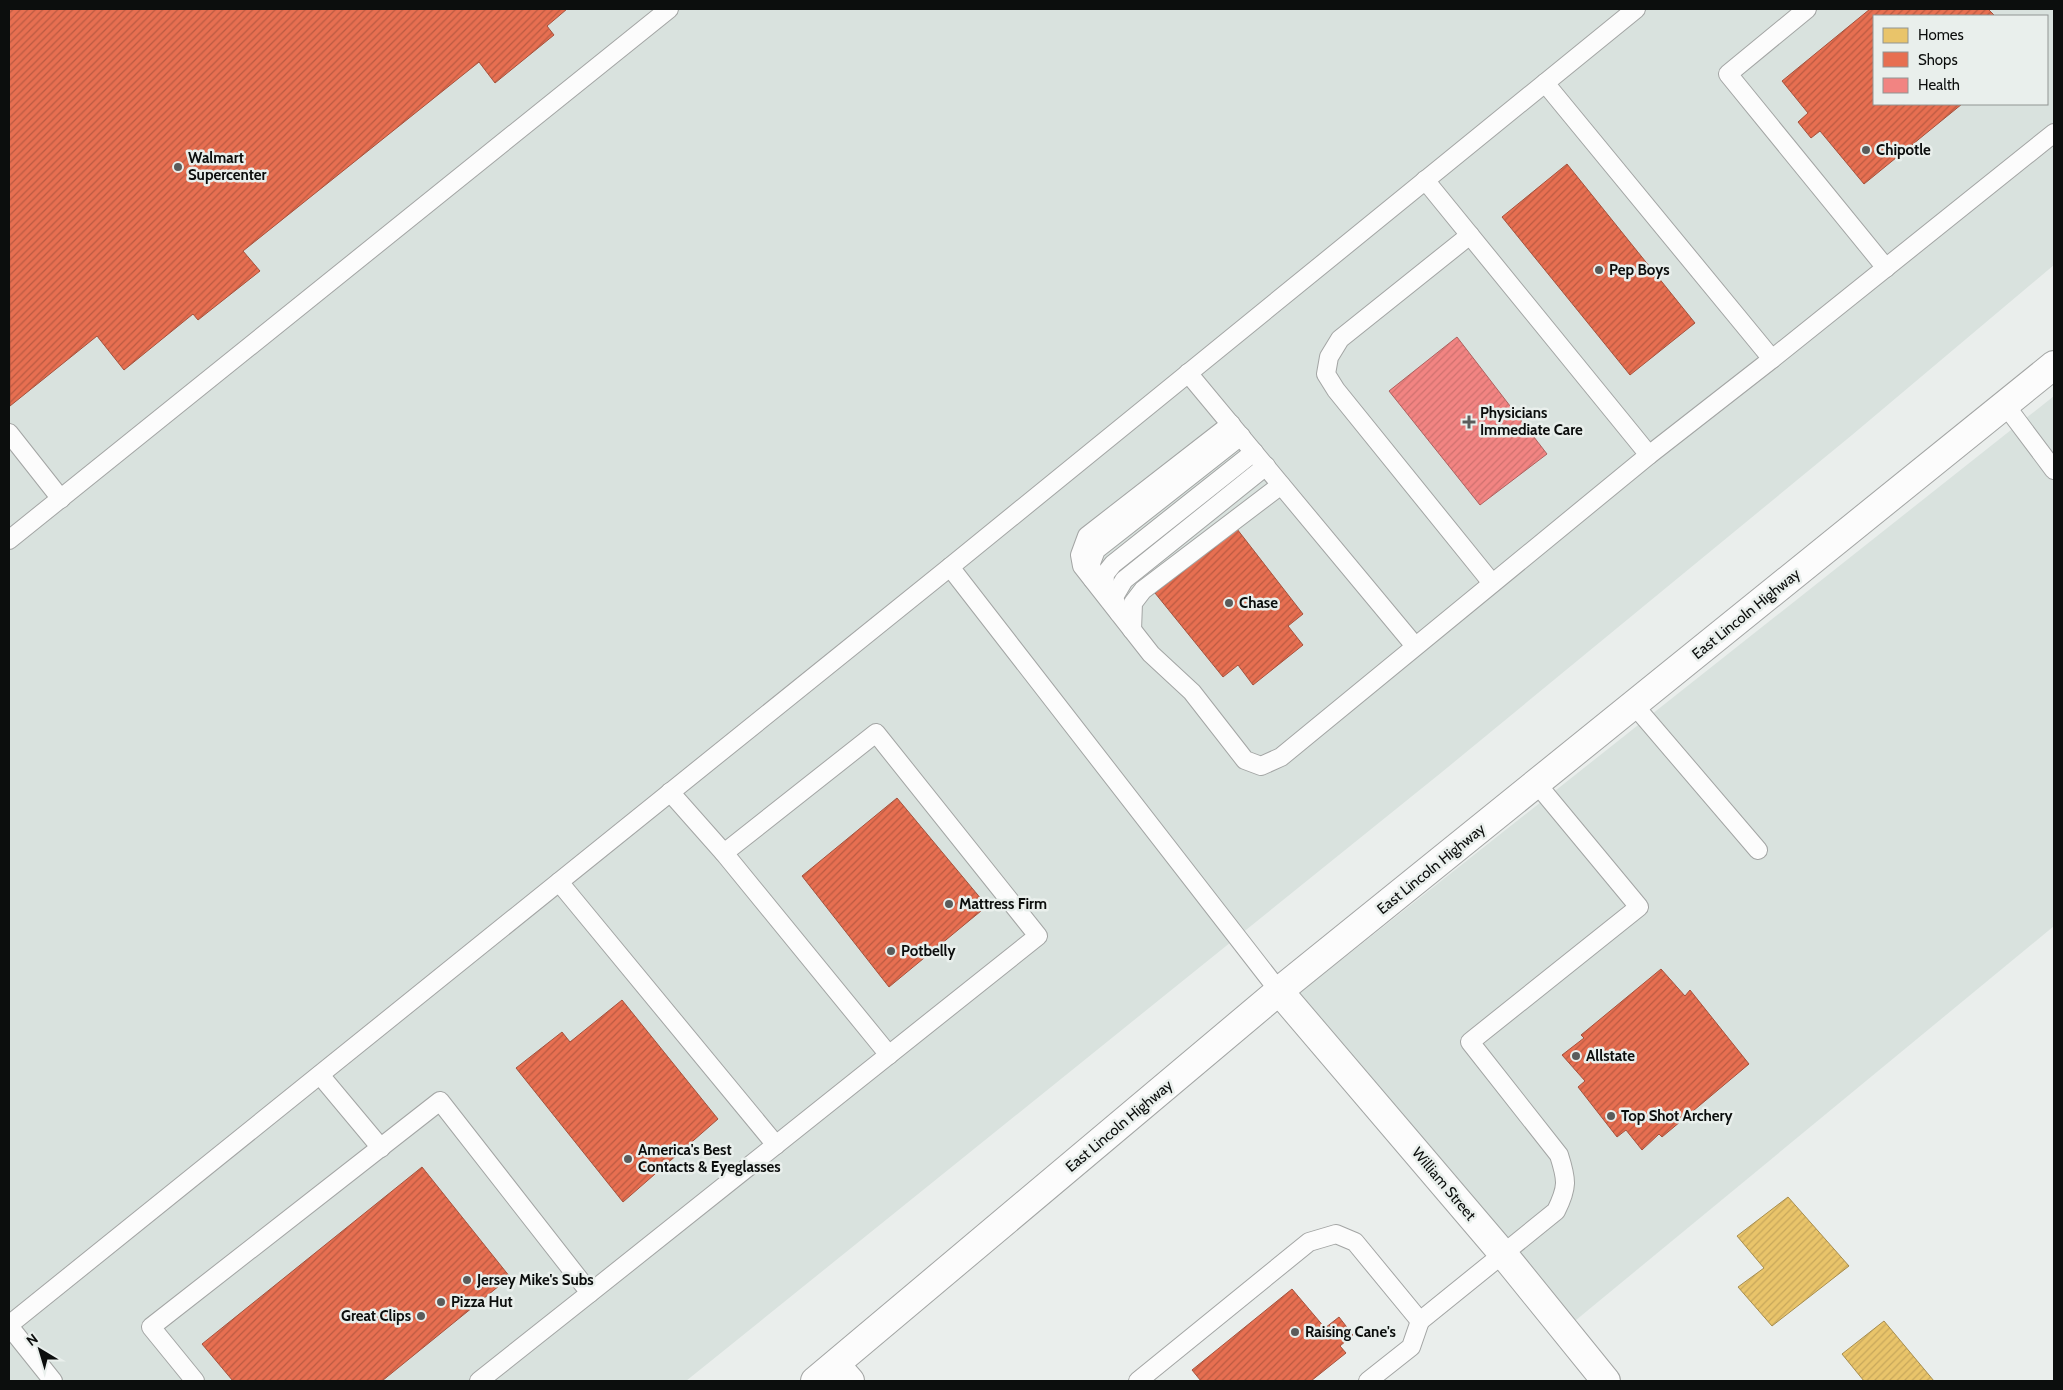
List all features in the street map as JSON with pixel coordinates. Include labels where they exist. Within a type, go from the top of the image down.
[{"type":"main road","name":"East Lincoln Highway","points":[[815,1381],[843,1373],[1279,991],[1537,784],[1838,538],[2006,406],[2054,365]]},
{"type":"main road","name":"William Street","points":[[1279,991],[1504,1255],[1606,1381]]},
{"type":"lane","points":[[9,540],[669,9]]},
{"type":"lane","points":[[53,1381],[9,1325],[950,567],[1636,9]]},
{"type":"lane","points":[[1807,9],[1728,74],[1886,268]]},
{"type":"lane","points":[[1545,83],[1772,359]]},
{"type":"lane","points":[[1236,430],[1088,536],[1080,555],[1082,566],[1151,654],[1192,692],[1245,760],[1261,766],[1281,757],[1649,456],[2054,132]]},
{"type":"lane","points":[[1425,180],[1649,456]]},
{"type":"lane","points":[[1470,235],[1340,339],[1329,357],[1326,374],[1336,390],[1492,583]]},
{"type":"lane","points":[[1188,373],[1415,646]]},
{"type":"lane","points":[[2006,406],[2054,470]]},
{"type":"lane","points":[[9,433],[60,499]]},
{"type":"lane","points":[[1098,587],[1113,564],[1254,452]]},
{"type":"lane","points":[[1119,613],[1114,597],[1124,580],[1266,466]]},
{"type":"lane","points":[[1132,630],[1133,602],[1143,590],[1281,485]]},
{"type":"lane","points":[[950,567],[1279,991]]},
{"type":"lane","points":[[1634,705],[1758,850]]},
{"type":"lane","points":[[479,1381],[1038,936],[876,733],[724,854]]},
{"type":"lane","points":[[1368,1381],[1411,1347],[1420,1321],[1504,1255],[1556,1211],[1564,1195],[1566,1176],[1558,1155],[1470,1042],[1639,907],[1537,784]]},
{"type":"lane","points":[[670,792],[724,854],[889,1055]]},
{"type":"lane","points":[[559,882],[776,1145]]},
{"type":"lane","points":[[320,1074],[381,1148]]},
{"type":"lane","points":[[195,1381],[151,1327],[440,1101],[590,1293]]},
{"type":"lane","points":[[1138,1381],[1309,1242],[1336,1234],[1355,1242],[1420,1321]]},
{"type":"shaded area","points":[[9,9],[2054,9],[2054,265],[1852,435],[1442,772],[686,1381],[9,1381]]},
{"type":"shaded area","points":[[2054,396],[2054,926],[1570,1325],[1297,995]]},
{"type":"building: Homes","points":[[1788,1197],[1849,1266],[1772,1326],[1738,1287],[1764,1268],[1737,1236]]},
{"type":"building: Homes","points":[[1884,1321],[1934,1381],[1864,1381],[1842,1354]]},
{"type":"building: Shops","name":"Walmart Supercenter","points":[[9,9],[567,9],[547,26],[554,35],[495,83],[479,62],[243,251],[260,271],[198,320],[193,314],[124,370],[97,336],[10,406]]},
{"type":"building: Shops","points":[[1870,9],[1988,9],[1994,15],[1873,15],[1873,105],[1961,105],[1864,184],[1820,131],[1811,138],[1798,122],[1808,113],[1782,81]]},
{"type":"building: Shops","name":"Pep Boys","points":[[1567,164],[1695,323],[1630,375],[1502,217]]},
{"type":"building: Shops","name":"Chase","points":[[1237,529],[1303,614],[1288,626],[1303,645],[1253,685],[1238,665],[1223,677],[1155,593]]},
{"type":"building: Shops","points":[[897,798],[987,906],[889,987],[802,876]]},
{"type":"building: Shops","points":[[1661,969],[1685,996],[1690,990],[1749,1064],[1662,1137],[1659,1134],[1642,1150],[1626,1130],[1617,1137],[1578,1087],[1585,1081],[1562,1055],[1584,1038],[1581,1035]]},
{"type":"building: Shops","points":[[622,1000],[718,1119],[623,1202],[516,1068],[562,1032],[570,1042]]},
{"type":"building: Shops","points":[[422,1167],[510,1277],[382,1381],[233,1381],[202,1344]]},
{"type":"building: Shops","name":"Raising Cane's","points":[[1292,1289],[1325,1328],[1339,1317],[1353,1335],[1340,1346],[1346,1353],[1311,1381],[1201,1381],[1192,1370]]},
{"type":"building: Health","name":"Physicians Immediate Care","points":[[1457,337],[1547,454],[1480,505],[1389,391]]},
{"type":"place","name":"Chipotle","points":[[1866,150]]},
{"type":"place","name":"Walmart Supercenter","points":[[178,167]]},
{"type":"place","name":"Pep Boys","points":[[1599,270]]},
{"type":"place","name":"Physicians Immediate Care","points":[[1469,422]]},
{"type":"place","name":"Chase","points":[[1229,603]]},
{"type":"place","name":"Mattress Firm","points":[[949,904]]},
{"type":"place","name":"Potbelly","points":[[891,951]]},
{"type":"place","name":"Allstate","points":[[1576,1056]]},
{"type":"place","name":"Top Shot Archery","points":[[1611,1116]]},
{"type":"place","name":"America's Best Contacts & Eyeglasses","points":[[628,1159]]},
{"type":"place","name":"Jersey Mike's Subs","points":[[467,1280]]},
{"type":"place","name":"Pizza Hut","points":[[441,1302]]},
{"type":"place","name":"Great Clips","points":[[421,1316]]},
{"type":"place","name":"Raising Cane's","points":[[1295,1332]]}]
